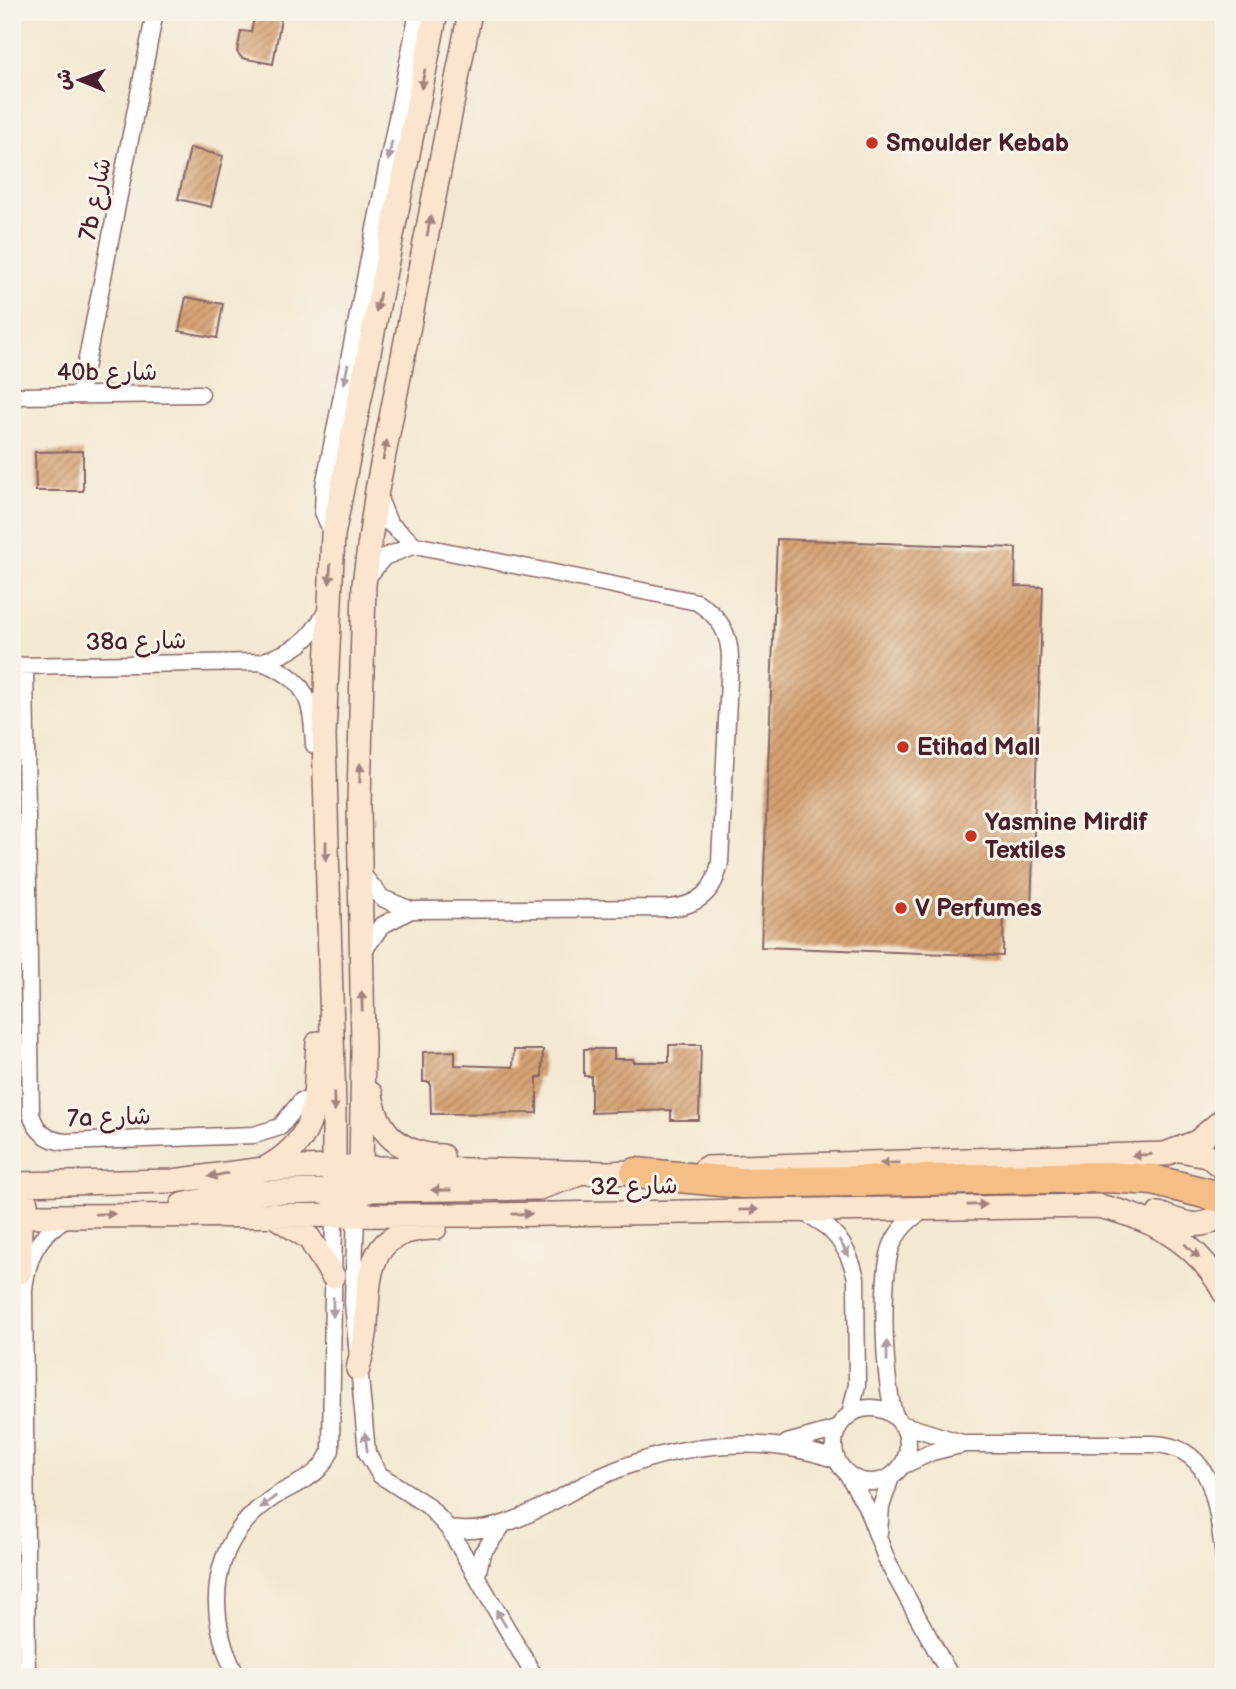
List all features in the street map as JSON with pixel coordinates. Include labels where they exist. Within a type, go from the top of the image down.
[{"type":"highway","points":[[636,1173],[715,1182],[1108,1177],[1153,1180],[1224,1198]]},
{"type":"street","name":"7b شارع","points":[[80,394],[155,12]]},
{"type":"street","points":[[333,535],[323,512],[324,486],[418,12]]},
{"type":"street","points":[[436,12],[333,535],[324,684],[334,1178],[349,1207],[358,1369],[365,1441],[372,1465],[390,1484],[428,1506],[449,1529],[534,1677]]},
{"type":"street","points":[[237,1677],[218,1632],[218,1581],[236,1534],[252,1515],[271,1499],[317,1473],[331,1450],[333,1276],[361,1167],[363,1049],[360,649],[364,584],[377,490],[470,12]]},
{"type":"street","name":"40b شارع","points":[[12,396],[201,394]]},
{"type":"street","points":[[361,873],[382,898],[411,910],[669,908],[699,899],[714,884],[720,862],[730,659],[727,635],[720,622],[697,602],[415,545],[389,523],[377,490]]},
{"type":"street","points":[[364,584],[384,557],[415,545]]},
{"type":"street","name":"38a شارع","points":[[19,666],[261,662],[297,649],[314,632],[328,607]]},
{"type":"street","points":[[261,662],[285,672],[309,700],[316,763],[326,799]]},
{"type":"street","name":"7a شارع","points":[[19,666],[31,1114],[38,1131],[55,1141],[65,1142],[254,1135],[280,1127],[302,1101]]},
{"type":"street","points":[[362,954],[381,926],[411,910]]},
{"type":"street","points":[[264,1169],[298,1143],[312,1118],[320,1023],[329,985]]},
{"type":"street","points":[[363,1049],[373,1110],[386,1133],[396,1143],[419,1154],[477,1157],[505,1170]]},
{"type":"street","name":"شارع 32","points":[[361,1167],[636,1173],[1150,1155],[1180,1150],[1197,1142],[1224,1119]]},
{"type":"street","points":[[1180,1150],[1207,1155],[1224,1169]]},
{"type":"street","points":[[12,1184],[155,1182],[264,1169],[349,1181],[361,1167]]},
{"type":"street","points":[[349,1207],[540,1188],[561,1183],[579,1172]]},
{"type":"street","points":[[141,1213],[238,1193],[334,1178]]},
{"type":"street","points":[[27,1677],[16,1216],[26,1204],[38,1197],[121,1195],[155,1182]]},
{"type":"street","points":[[879,1539],[881,1507],[908,1445],[887,1386],[888,1261],[892,1246],[904,1226],[922,1212],[936,1206]]},
{"type":"street","name":"شارع 32","points":[[16,1216],[270,1214],[349,1207],[488,1215],[936,1206],[1098,1206],[1127,1212],[1154,1223],[1179,1239],[1201,1259],[1224,1292]]},
{"type":"street","points":[[1098,1206],[1141,1208],[1192,1226],[1213,1220],[1224,1207]]},
{"type":"street","points":[[792,1209],[822,1222],[835,1233],[852,1262],[856,1278],[857,1375],[850,1415]]},
{"type":"street","points":[[270,1214],[297,1228],[309,1238],[333,1276]]},
{"type":"street","points":[[19,1272],[29,1261],[39,1239],[70,1215]]},
{"type":"street","points":[[358,1369],[365,1338],[368,1273],[380,1249],[401,1233],[413,1229],[460,1226],[488,1215]]},
{"type":"street","points":[[951,1677],[893,1574],[866,1506],[837,1460],[834,1440],[837,1429],[850,1415],[869,1408],[879,1409],[899,1421],[965,1444]]},
{"type":"street","points":[[449,1529],[471,1531],[503,1525],[603,1476],[648,1459],[716,1446],[774,1445],[837,1429]]},
{"type":"street","points":[[848,1475],[865,1482],[897,1471],[932,1452],[965,1444],[1153,1444],[1177,1447],[1189,1453],[1206,1472],[1224,1556]]},
{"type":"street","points":[[774,1445],[837,1460]]},
{"type":"street","points":[[477,1576],[482,1553],[503,1525]]},
{"type":"building","points":[[255,13],[281,18],[273,64],[242,58],[237,52],[241,31],[251,32]]},
{"type":"building","points":[[190,148],[223,156],[211,207],[178,199]]},
{"type":"building","points":[[186,297],[223,304],[217,338],[179,331]]},
{"type":"building","points":[[83,451],[83,491],[36,491],[35,452]]},
{"type":"building","name":"Etihad Mall","points":[[777,539],[1016,548],[1015,586],[1043,587],[1031,908],[1004,907],[1003,956],[761,947]]},
{"type":"building","points":[[669,1045],[701,1045],[699,1120],[671,1120],[671,1110],[591,1113],[591,1076],[584,1076],[584,1049],[614,1049],[614,1059],[633,1059],[633,1062],[669,1062]]},
{"type":"building","points":[[514,1050],[543,1050],[542,1077],[537,1077],[537,1113],[431,1114],[430,1082],[423,1082],[423,1052],[455,1051],[455,1065],[513,1067]]},
{"type":"place","name":"Smoulder Kebab","points":[[872,143]]},
{"type":"place","name":"Etihad Mall","points":[[903,747]]},
{"type":"place","name":"Yasmine Mirdif Textiles","points":[[971,836]]},
{"type":"place","name":"V Perfumes","points":[[901,908]]}]
